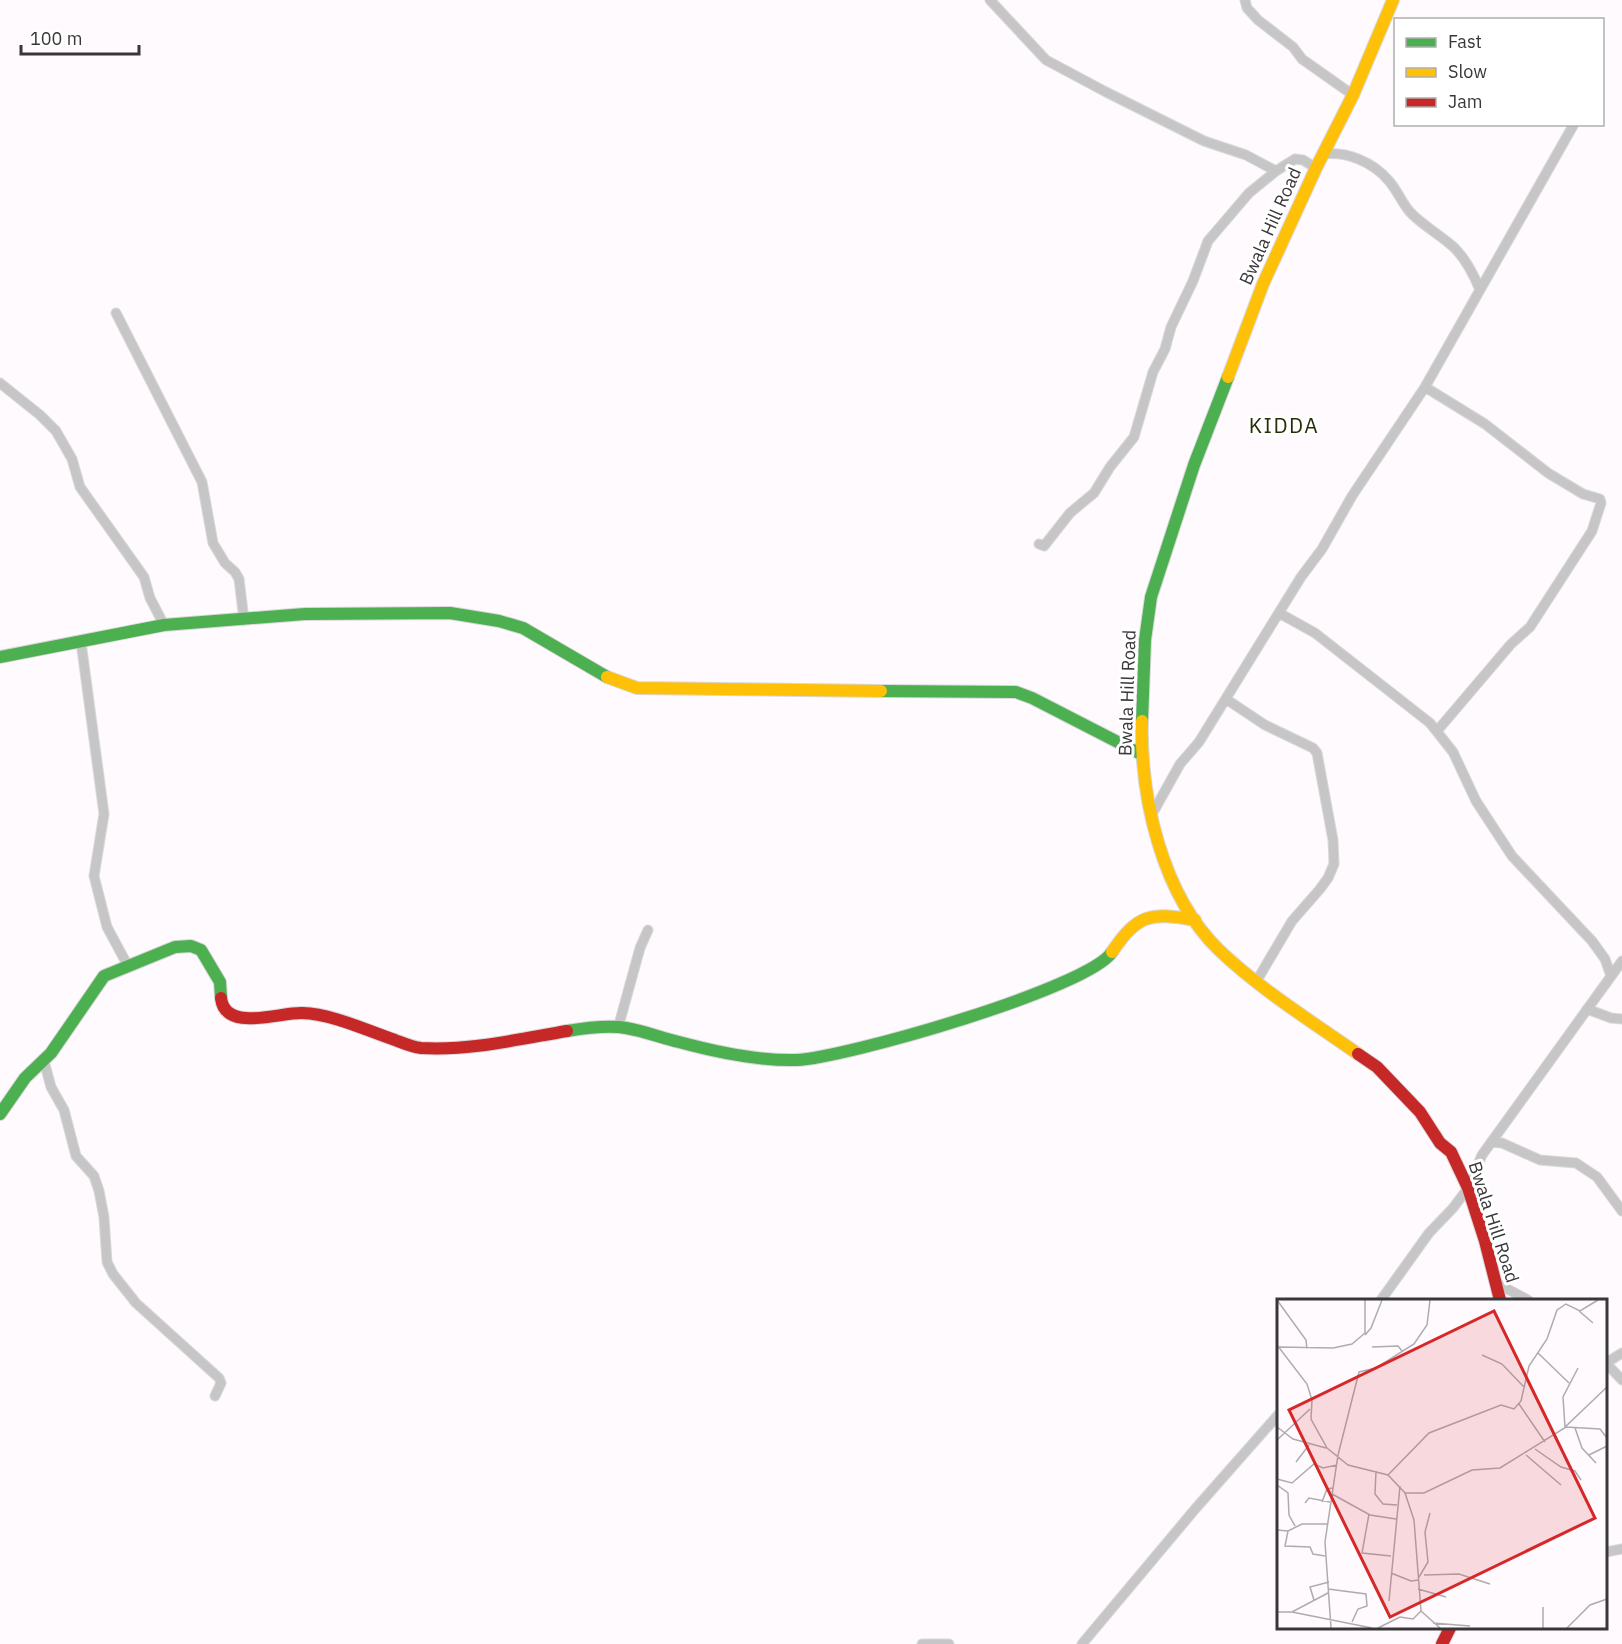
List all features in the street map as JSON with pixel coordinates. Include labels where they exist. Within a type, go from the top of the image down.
[{"type":"street","points":[[990,0],[1047,60],[1204,141],[1246,155],[1276,171]]},
{"type":"street","points":[[1245,0],[1247,8],[1258,20],[1293,47],[1302,59],[1353,95]]},
{"type":"street","name":"Bwala Hill Road","points":[[1393,0],[1353,95],[1316,168],[1263,284],[1194,465],[1151,597],[1145,640],[1141,754],[1150,816],[1163,861],[1195,920],[1217,948],[1256,982],[1377,1067],[1420,1113],[1440,1143],[1451,1152],[1468,1188],[1498,1284],[1500,1299]]},
{"type":"street","points":[[1150,816],[1180,764],[1198,742],[1226,699],[1301,577],[1322,549],[1352,496],[1425,387],[1573,126]]},
{"type":"street","points":[[1323,154],[1338,152],[1347,154],[1383,175],[1410,212],[1452,245],[1467,263],[1480,290]]},
{"type":"street","points":[[1039,544],[1044,546],[1070,513],[1094,493],[1110,467],[1134,437],[1153,372],[1165,349],[1171,327],[1193,281],[1208,240],[1248,193],[1276,171],[1299,158],[1316,168]]},
{"type":"street","points":[[116,313],[202,482],[213,543],[225,563],[239,579],[244,620]]},
{"type":"street","points":[[0,383],[56,431],[72,459],[80,487],[144,577],[150,598],[164,625]]},
{"type":"street","points":[[1425,387],[1485,424],[1548,473],[1583,494],[1600,499],[1601,503],[1592,531],[1530,627],[1511,644],[1437,731]]},
{"type":"street","points":[[0,657],[164,625],[305,614],[441,613],[466,615],[523,628],[609,678],[637,688],[1016,692],[1141,754]]},
{"type":"street","points":[[1279,613],[1315,633],[1430,723],[1453,752],[1476,801],[1512,856],[1592,941],[1605,959],[1611,976]]},
{"type":"street","points":[[81,642],[104,814],[94,876],[107,927],[128,966]]},
{"type":"street","points":[[1226,699],[1265,725],[1313,748],[1317,753],[1333,840],[1334,864],[1328,878],[1292,921],[1256,982]]},
{"type":"street","points":[[0,1114],[26,1078],[44,1061],[104,976],[175,947],[191,946],[201,951],[220,982],[222,1004],[227,1012],[248,1019],[300,1014],[321,1015],[418,1048],[468,1045],[577,1029],[634,1029],[704,1049],[746,1056],[797,1060],[887,1042],[1029,997],[1086,973],[1108,959],[1125,933],[1144,918],[1173,916],[1195,920]]},
{"type":"street","points":[[618,1028],[640,948],[648,930]]},
{"type":"street","points":[[1382,1299],[1429,1233],[1468,1188],[1474,1170],[1491,1142],[1622,961]]},
{"type":"street","points":[[1587,1009],[1611,1018],[1622,1018]]},
{"type":"street","points":[[44,1061],[51,1087],[64,1110],[76,1156],[94,1176],[99,1191],[104,1217],[107,1262],[112,1274],[136,1303],[219,1378],[221,1383],[215,1396]]},
{"type":"street","points":[[1491,1142],[1502,1143],[1540,1160],[1576,1163],[1597,1177],[1622,1211]]},
{"type":"street","points":[[1498,1284],[1526,1299]]},
{"type":"street","points":[[1607,1362],[1622,1353]]},
{"type":"street","points":[[1607,1364],[1622,1380]]},
{"type":"street","points":[[1083,1644],[1196,1508],[1277,1416]]},
{"type":"street","points":[[1607,1552],[1622,1549]]},
{"type":"street","points":[[1442,1644],[1450,1629]]},
{"type":"street","points":[[922,1644],[949,1644]]},
{"type":"traffic: fast","points":[[1142,721],[1145,640],[1151,597],[1194,465],[1228,377]]},
{"type":"traffic: fast","points":[[0,657],[164,625],[305,614],[450,613],[499,621],[523,628],[607,677]]},
{"type":"traffic: fast","points":[[881,691],[1016,692],[1141,754]]},
{"type":"traffic: fast","points":[[0,1114],[25,1078],[51,1053],[104,976],[175,947],[191,946],[201,950],[220,982],[221,998]]},
{"type":"traffic: fast","points":[[567,1031],[619,1027],[737,1055],[796,1060],[863,1047],[964,1019],[1060,984],[1094,967],[1112,952]]},
{"type":"traffic: slow","points":[[1228,377],[1263,284],[1316,168],[1353,95],[1393,0]]},
{"type":"traffic: slow","points":[[607,677],[637,688],[881,691]]},
{"type":"traffic: slow","points":[[1142,721],[1145,781],[1158,843],[1183,902],[1199,927],[1235,965],[1287,1005],[1358,1054]]},
{"type":"traffic: slow","points":[[1112,952],[1130,930],[1146,919],[1167,916],[1195,920]]},
{"type":"traffic: jam","points":[[221,998],[225,1009],[232,1015],[243,1018],[314,1014],[337,1019],[421,1048],[476,1046],[567,1031]]},
{"type":"traffic: jam","points":[[1358,1054],[1377,1067],[1420,1112],[1440,1143],[1451,1152],[1468,1188],[1500,1299]]},
{"type":"traffic: jam","points":[[1442,1644],[1450,1629]]},
{"type":"district","name":"KIDDA","points":[[1284,425]]}]
